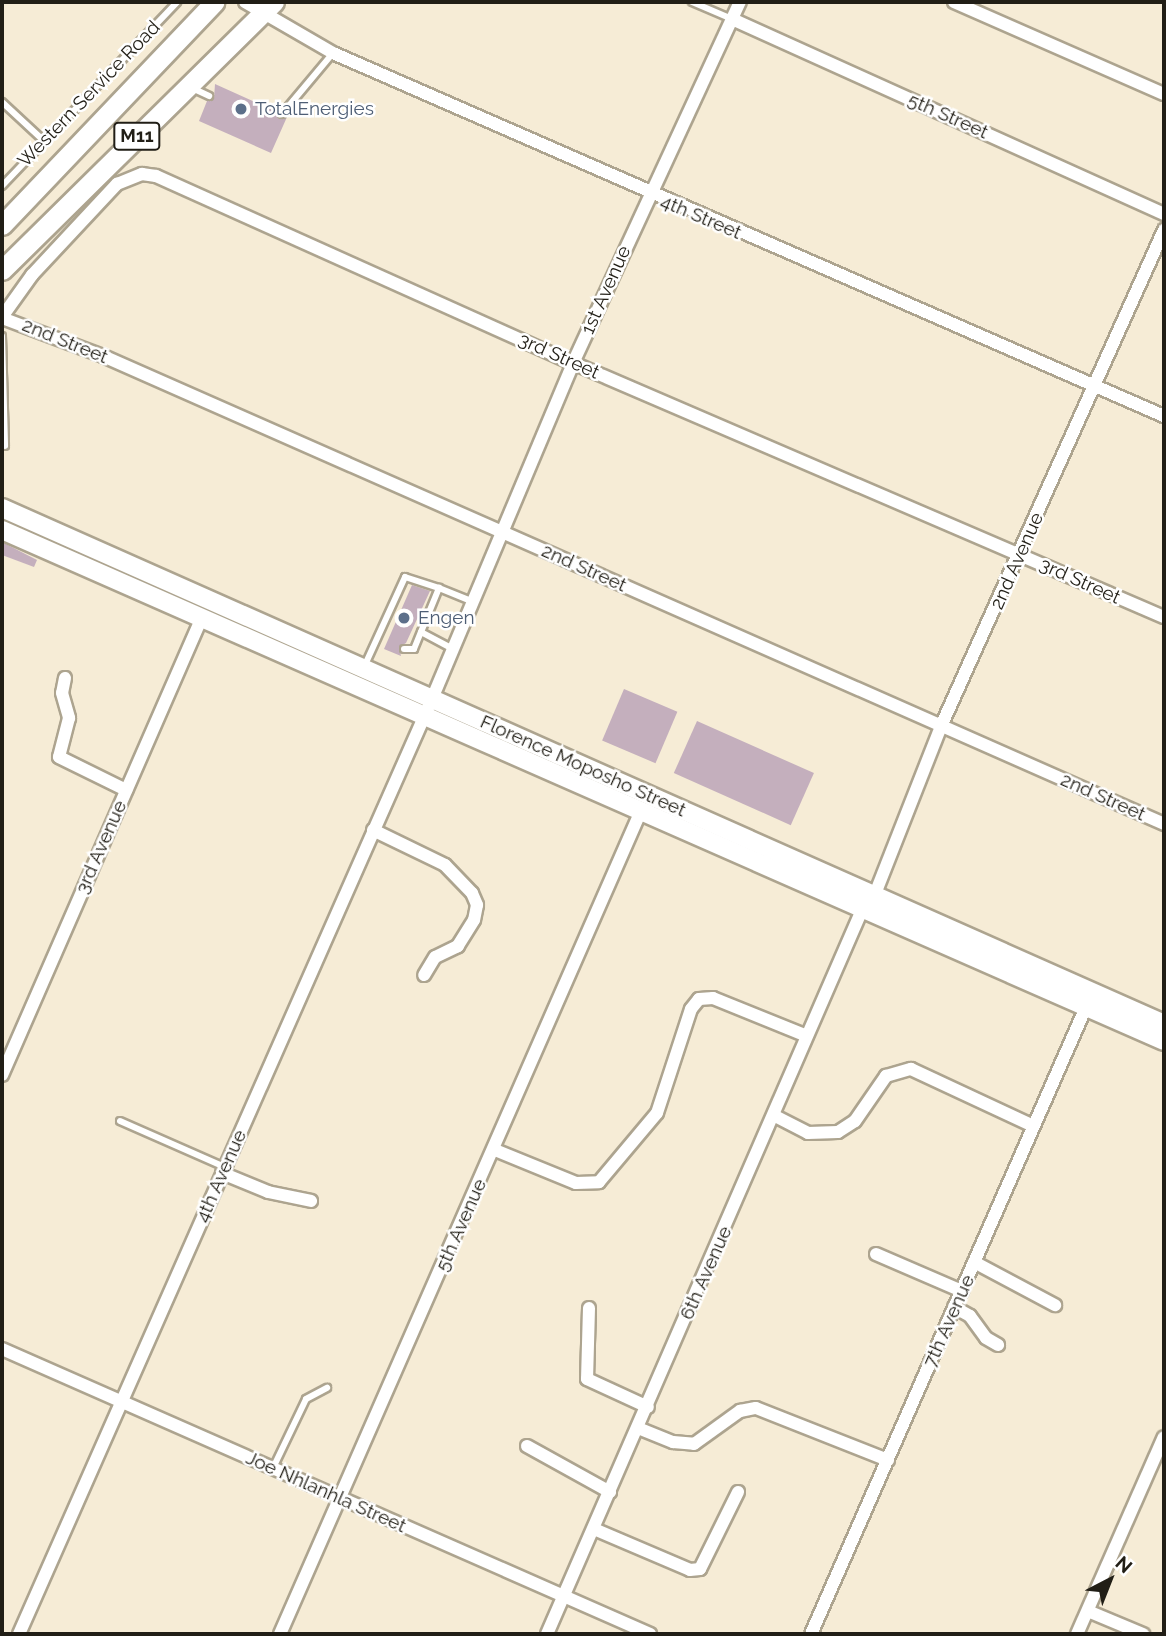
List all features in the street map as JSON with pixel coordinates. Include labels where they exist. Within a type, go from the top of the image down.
[{"type":"main road","name":"M11","points":[[2,225],[214,2]]},
{"type":"main road","name":"M11","points":[[2,270],[188,86],[260,6]]},
{"type":"street","name":"1st Avenue","points":[[423,717],[573,363],[740,2]]},
{"type":"street","points":[[954,2],[1164,94]]},
{"type":"street","name":"4th Street","points":[[260,6],[333,53],[649,195],[1164,416]]},
{"type":"street","name":"5th Street","points":[[732,19],[1164,214]]},
{"type":"street","name":"3rd Street","points":[[2,317],[32,275],[117,184],[142,174],[169,180],[573,363],[1164,617]]},
{"type":"street","name":"2nd Avenue","points":[[875,894],[942,724],[1164,230]]},
{"type":"street","name":"2nd Street","points":[[2,317],[103,356],[1164,824]]},
{"type":"street","name":"Florence Moposho Street","points":[[2,508],[1164,1024]]},
{"type":"street","name":"Florence Moposho Street","points":[[2,530],[639,813],[1164,1041]]},
{"type":"street","name":"3rd Avenue","points":[[2,1075],[201,619]]},
{"type":"street","points":[[65,678],[62,693],[69,718],[59,757],[126,790]]},
{"type":"street","name":"4th Avenue","points":[[19,1634],[423,717]]},
{"type":"street","name":"5th Avenue","points":[[279,1634],[495,1150],[639,813]]},
{"type":"street","points":[[373,830],[445,864],[472,892],[477,905],[474,920],[458,946],[435,957],[424,975]]},
{"type":"street","name":"6th Avenue","points":[[547,1634],[775,1116],[862,910]]},
{"type":"street","points":[[495,1150],[576,1183],[600,1182],[657,1113],[691,1009],[699,999],[713,998],[807,1036]]},
{"type":"street","name":"7th Avenue","points":[[811,1634],[1086,1007]]},
{"type":"street","points":[[775,1116],[808,1133],[838,1132],[855,1121],[886,1076],[911,1069],[1033,1126]]},
{"type":"street","points":[[224,1170],[268,1192],[311,1201]]},
{"type":"street","points":[[876,1254],[962,1291]]},
{"type":"street","points":[[974,1262],[1055,1305]]},
{"type":"street","points":[[954,1307],[970,1316],[986,1338],[998,1345]]},
{"type":"street","points":[[589,1308],[587,1379],[648,1407]]},
{"type":"street","name":"Joe Nhlanhla Street","points":[[2,1349],[650,1634]]},
{"type":"street","points":[[638,1428],[673,1443],[694,1444],[740,1410],[756,1408],[888,1460]]},
{"type":"street","points":[[1077,1634],[1164,1437]]},
{"type":"street","points":[[527,1446],[610,1492]]},
{"type":"street","points":[[594,1530],[690,1570],[700,1569],[738,1492]]},
{"type":"street","points":[[1088,1611],[1143,1634]]},
{"type":"lane","name":"Western Service Road","points":[[2,186],[177,2]]},
{"type":"lane","points":[[692,2],[732,19]]},
{"type":"lane","points":[[282,114],[333,53]]},
{"type":"lane","points":[[188,86],[209,96]]},
{"type":"lane","points":[[2,102],[44,141]]},
{"type":"lane","points":[[2,336],[5,446]]},
{"type":"lane","points":[[363,669],[405,577],[474,602]]},
{"type":"lane","points":[[404,649],[414,649],[439,588]]},
{"type":"lane","points":[[421,632],[453,649]]},
{"type":"lane","points":[[378,637],[387,642]]},
{"type":"lane","points":[[120,1121],[224,1170]]},
{"type":"lane","points":[[273,1468],[306,1399],[327,1388]]},
{"type":"building","points":[[215,84],[277,112],[280,119],[287,117],[271,153],[199,121],[207,101],[214,98]]},
{"type":"building","points":[[2,542],[37,560],[34,567],[2,555]]},
{"type":"building","points":[[412,585],[430,591],[406,643],[399,647],[401,656],[384,649]]},
{"type":"building","points":[[624,689],[677,712],[656,763],[602,741]]},
{"type":"building","points":[[697,721],[814,773],[791,825],[674,773]]},
{"type":"place","name":"TotalEnergies","points":[[241,109]]},
{"type":"place","name":"Engen","points":[[404,618]]}]
